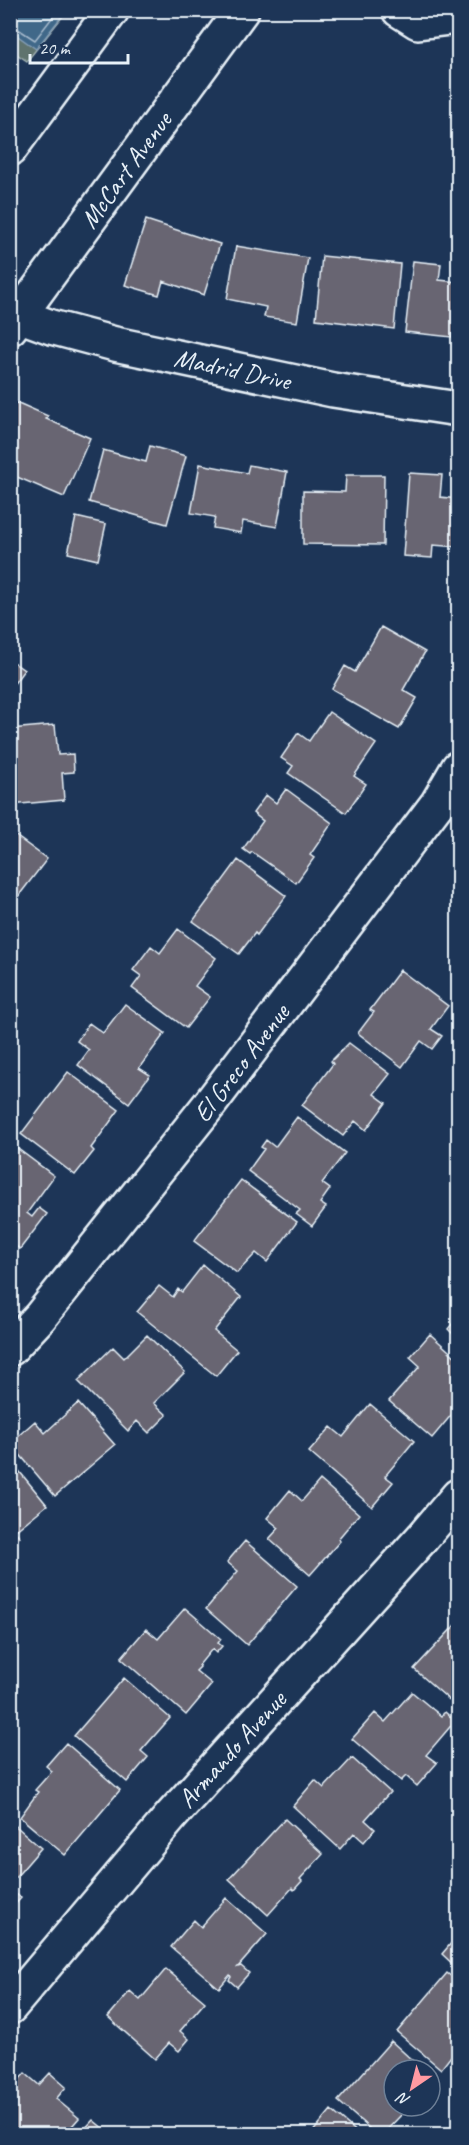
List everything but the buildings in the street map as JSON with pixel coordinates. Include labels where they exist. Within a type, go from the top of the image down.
[{"type":"street","points":[[10,149],[112,10]]},
{"type":"street","name":"McCart Avenue","points":[[14,319],[242,10]]},
{"type":"street","points":[[399,10],[418,22],[459,17]]},
{"type":"street","name":"Madrid Drive","points":[[14,319],[115,344],[333,390],[459,410]]},
{"type":"street","name":"El Greco Avenue","points":[[10,1349],[40,1317],[209,1105],[437,804],[459,768]]},
{"type":"street","name":"Armando Avenue","points":[[10,2007],[172,1815],[459,1496]]},
{"type":"green space","points":[[10,11],[67,11],[27,61],[11,50]]},
{"type":"water","points":[[11,10],[66,11],[36,49],[11,31]]}]
